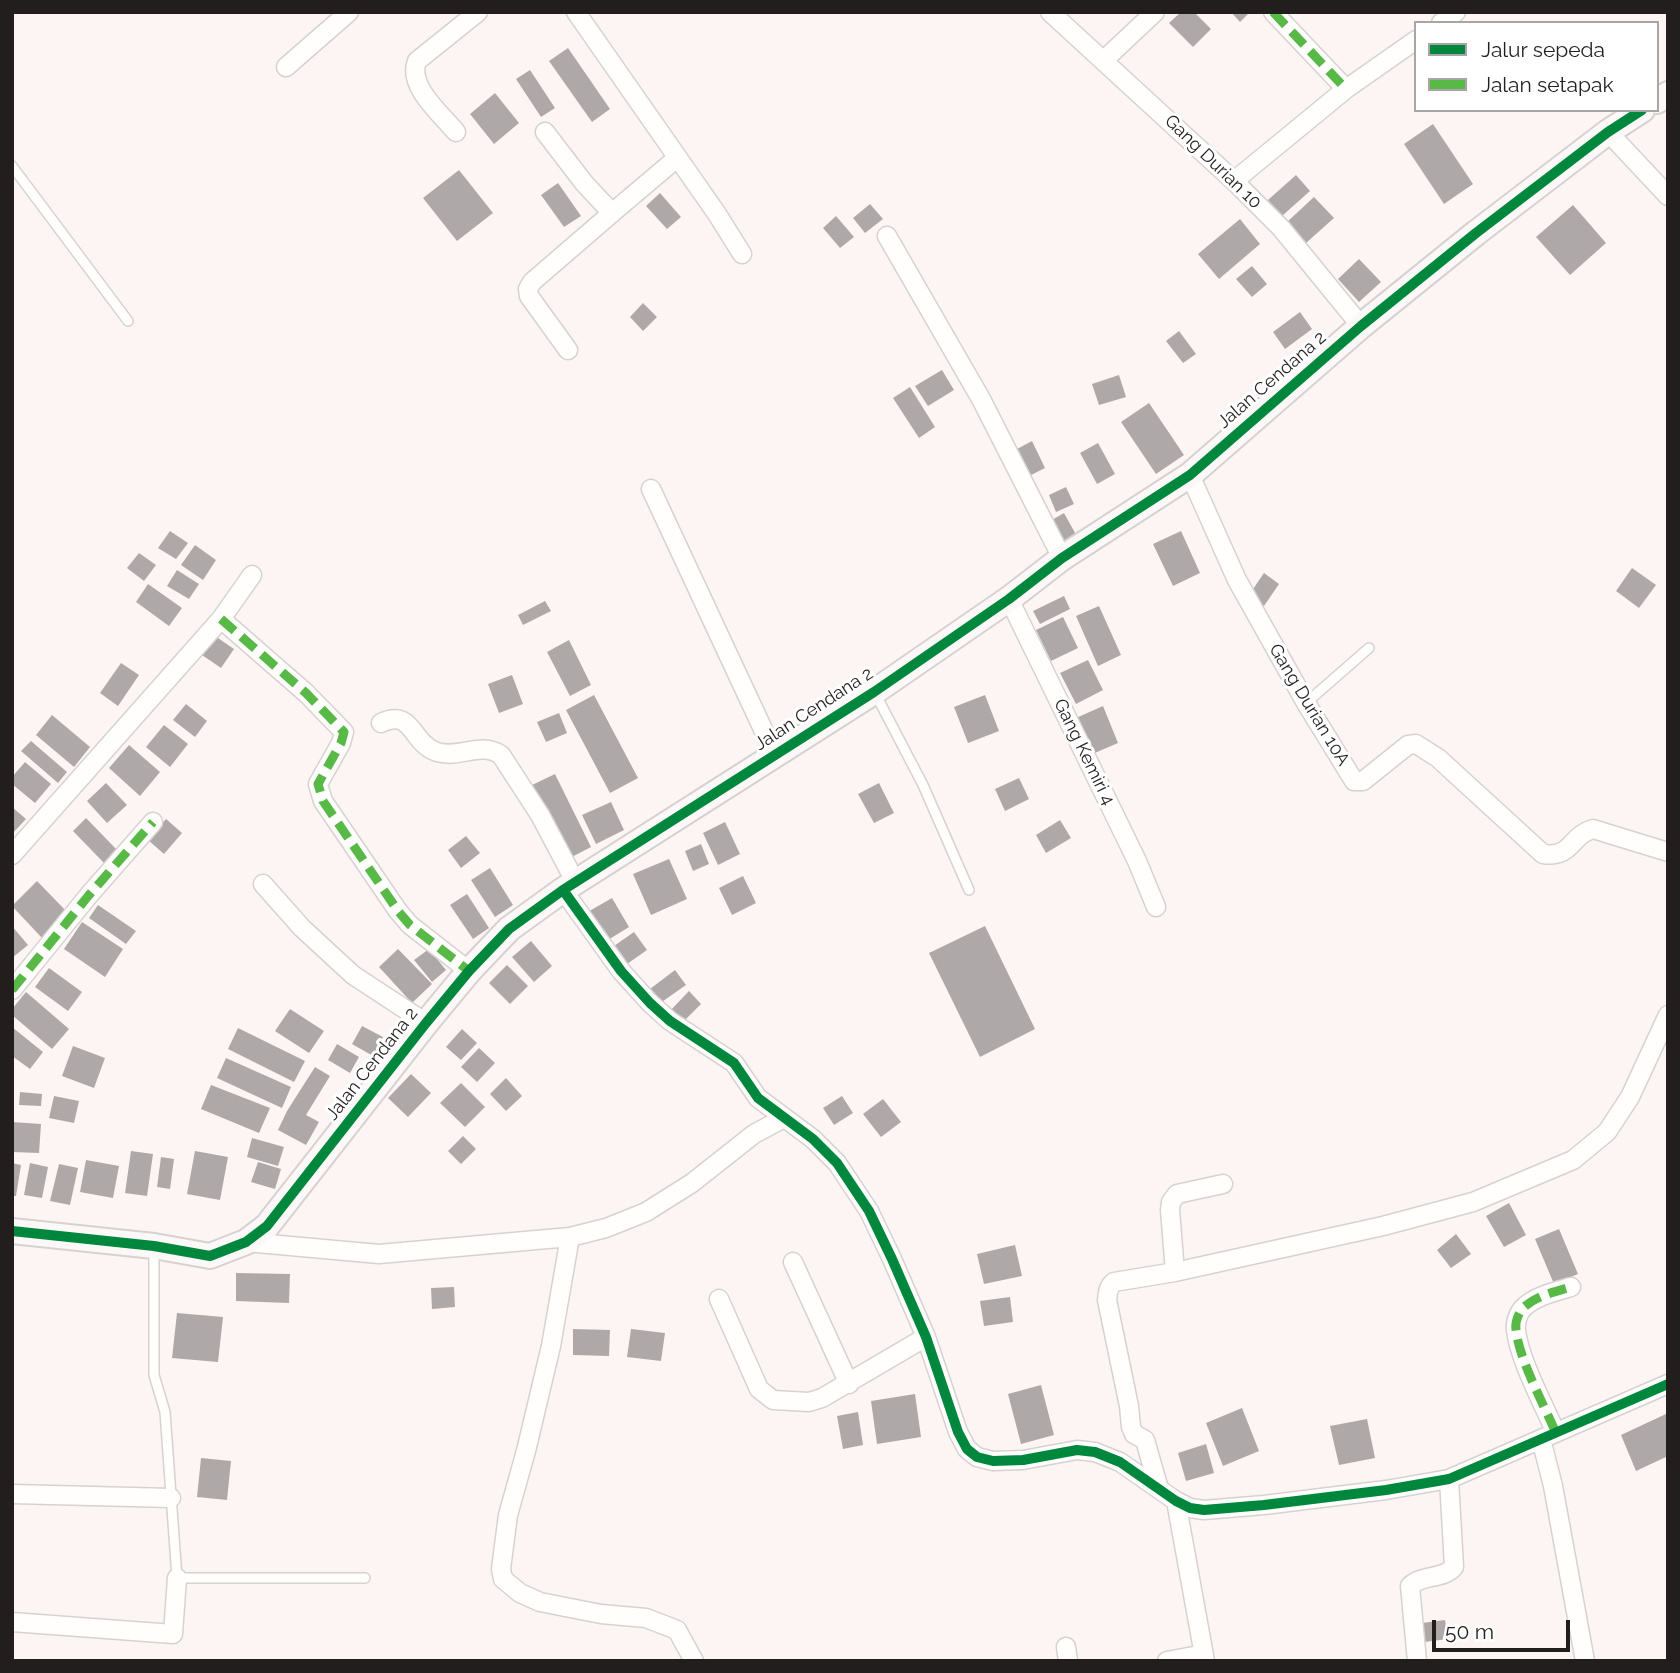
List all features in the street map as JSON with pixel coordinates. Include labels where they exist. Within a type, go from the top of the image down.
[{"type":"street","points":[[286,67],[349,12]]},
{"type":"street","points":[[456,132],[422,89],[414,70],[417,61],[478,12]]},
{"type":"street","points":[[576,12],[742,254]]},
{"type":"street","name":"Gang Durian 10","points":[[1050,12],[1234,181],[1281,228],[1361,326]]},
{"type":"street","points":[[1104,60],[1155,12]]},
{"type":"street","points":[[1273,12],[1346,89]]},
{"type":"street","points":[[1234,181],[1346,89],[1414,41]]},
{"type":"street","name":"Jalan Cendana 2","points":[[12,1231],[154,1246],[211,1256],[246,1242],[267,1226],[426,1023],[469,971],[509,929],[569,886],[874,692],[1062,558],[1189,475],[1361,326],[1608,132],[1639,112]]},
{"type":"street","points":[[545,132],[584,183],[612,213]]},
{"type":"street","points":[[1608,132],[1668,195]]},
{"type":"street","points":[[568,350],[529,296],[528,289],[532,282],[677,158]]},
{"type":"street","points":[[887,236],[981,398],[1062,558]]},
{"type":"street","name":"Gang Durian 10A","points":[[1189,475],[1237,580],[1306,703],[1354,781],[1363,781],[1408,745],[1416,744],[1438,758],[1543,854],[1556,856],[1566,851],[1584,832],[1593,829],[1668,852]]},
{"type":"street","points":[[651,489],[775,755]]},
{"type":"street","points":[[12,855],[221,619],[252,575]]},
{"type":"street","name":"Gang Kemiri 4","points":[[1009,598],[1137,861],[1156,907]]},
{"type":"street","points":[[221,619],[306,693],[344,732],[341,743],[318,784],[318,792],[398,911],[410,925],[469,971]]},
{"type":"street","points":[[381,723],[393,717],[401,719],[424,745],[436,751],[448,754],[484,748],[493,749],[501,755],[540,815],[569,886],[621,971],[670,1021],[734,1063],[758,1098],[813,1139],[837,1163],[869,1211],[926,1337],[958,1432],[967,1449],[977,1457],[993,1461],[1023,1460],[1077,1450],[1095,1452],[1119,1462],[1190,1508],[1204,1510],[1264,1506],[1449,1479],[1668,1384]]},
{"type":"street","points":[[13,986],[153,822]]},
{"type":"street","points":[[263,884],[302,928],[353,975],[426,1023]]},
{"type":"street","points":[[1159,1489],[1145,1440],[1134,1434],[1131,1427],[1107,1300],[1109,1286],[1114,1282],[1175,1272],[1383,1226],[1447,1209],[1485,1197],[1573,1160],[1607,1132],[1630,1097],[1668,1015]]},
{"type":"street","points":[[246,1242],[379,1254],[570,1237],[606,1228],[646,1212],[692,1183],[754,1134],[784,1118]]},
{"type":"street","points":[[1175,1272],[1171,1202],[1178,1194],[1223,1184]]},
{"type":"street","points":[[570,1237],[551,1346],[508,1515],[500,1569],[503,1578],[520,1593],[540,1602],[601,1614],[646,1618],[677,1630],[694,1661]]},
{"type":"street","points":[[793,1262],[849,1384]]},
{"type":"street","points":[[1571,1287],[1543,1295],[1521,1310],[1516,1329],[1548,1435],[1553,1486],[1586,1661]]},
{"type":"street","points":[[719,1299],[759,1389],[773,1400],[809,1402],[822,1398],[926,1337]]},
{"type":"street","points":[[1417,1661],[1410,1586],[1418,1580],[1446,1574],[1454,1567],[1449,1479]]},
{"type":"street","points":[[12,1494],[171,1498]]},
{"type":"street","points":[[1167,1661],[1205,1657],[1176,1501]]},
{"type":"street","points":[[12,1622],[173,1634],[177,1578]]},
{"type":"lane","points":[[12,166],[128,321]]},
{"type":"lane","points":[[1306,703],[1369,648]]},
{"type":"lane","points":[[874,692],[923,785],[969,890]]},
{"type":"lane","points":[[154,1246],[153,1375],[165,1412],[177,1578],[365,1578]]},
{"type":"building","points":[[1181,12],[1194,12],[1211,29],[1193,47],[1169,23]]},
{"type":"building","points":[[1231,12],[1250,12],[1240,22]]},
{"type":"building","points":[[568,48],[610,109],[592,122],[549,61]]},
{"type":"building","points":[[530,70],[555,108],[541,117],[516,79]]},
{"type":"building","points":[[495,93],[519,123],[494,144],[470,114]]},
{"type":"building","points":[[1433,124],[1473,184],[1444,204],[1404,144]]},
{"type":"building","points":[[459,170],[493,213],[457,241],[423,198]]},
{"type":"building","points":[[1296,175],[1310,191],[1282,216],[1268,200]]},
{"type":"building","points":[[558,183],[581,216],[564,227],[541,195]]},
{"type":"building","points":[[660,193],[681,217],[667,229],[646,206]]},
{"type":"building","points":[[1314,197],[1334,218],[1306,243],[1287,222]]},
{"type":"building","points":[[870,204],[883,219],[865,233],[853,218]]},
{"type":"building","points":[[1573,205],[1606,243],[1570,275],[1536,237]]},
{"type":"building","points":[[836,216],[854,237],[840,248],[823,228]]},
{"type":"building","points":[[1240,219],[1260,244],[1219,279],[1198,254]]},
{"type":"building","points":[[1359,259],[1381,282],[1359,302],[1338,279]]},
{"type":"building","points":[[1252,266],[1267,284],[1252,297],[1236,279]]},
{"type":"building","points":[[643,303],[657,317],[643,331],[630,317]]},
{"type":"building","points":[[1300,312],[1312,329],[1285,349],[1273,332]]},
{"type":"building","points":[[1179,331],[1196,354],[1183,363],[1166,341]]},
{"type":"building","points":[[942,370],[954,390],[928,406],[915,386]]},
{"type":"building","points":[[1119,375],[1126,397],[1099,405],[1092,384]]},
{"type":"building","points":[[910,387],[935,427],[919,438],[893,398]]},
{"type":"building","points":[[1149,403],[1184,455],[1156,474],[1121,422]]},
{"type":"building","points":[[1032,441],[1045,468],[1031,475],[1017,449]]},
{"type":"building","points":[[1098,443],[1115,474],[1097,484],[1080,453]]},
{"type":"building","points":[[1066,487],[1074,504],[1056,512],[1049,495]]},
{"type":"building","points":[[1064,513],[1079,540],[1060,550],[1045,524]]},
{"type":"building","points":[[170,531],[188,543],[176,559],[158,548]]},
{"type":"building","points":[[1181,531],[1200,573],[1173,586],[1153,544]]},
{"type":"building","points":[[195,545],[216,560],[203,580],[181,565]]},
{"type":"building","points":[[139,553],[156,565],[144,581],[127,568]]},
{"type":"building","points":[[1632,568],[1656,585],[1639,608],[1616,591]]},
{"type":"building","points":[[177,570],[199,584],[189,599],[167,586]]},
{"type":"building","points":[[1264,573],[1279,584],[1264,606],[1249,595]]},
{"type":"building","points":[[148,584],[182,608],[169,626],[136,602]]},
{"type":"building","points":[[1064,596],[1070,609],[1040,624],[1033,611]]},
{"type":"building","points":[[545,601],[551,611],[523,625],[518,615]]},
{"type":"building","points":[[1099,606],[1121,655],[1098,666],[1076,616]]},
{"type":"building","points":[[1063,617],[1078,648],[1051,661],[1036,630]]},
{"type":"building","points":[[215,636],[234,649],[221,668],[202,655]]},
{"type":"building","points":[[569,640],[591,685],[570,696],[547,652]]},
{"type":"building","points":[[1088,660],[1103,690],[1076,704],[1060,673]]},
{"type":"building","points":[[121,663],[139,675],[118,706],[100,693]]},
{"type":"building","points":[[512,675],[523,704],[499,713],[488,684]]},
{"type":"building","points":[[594,695],[638,778],[610,793],[566,710]]},
{"type":"building","points":[[985,695],[999,731],[968,743],[954,707]]},
{"type":"building","points":[[186,704],[207,721],[195,737],[173,720]]},
{"type":"building","points":[[1103,706],[1118,743],[1090,755],[1076,718]]},
{"type":"building","points":[[559,713],[567,733],[546,742],[537,722]]},
{"type":"building","points":[[52,715],[90,747],[74,767],[36,735]]},
{"type":"building","points":[[164,725],[188,744],[170,767],[146,747]]},
{"type":"building","points":[[31,741],[67,772],[58,783],[21,751]]},
{"type":"building","points":[[129,745],[160,772],[140,796],[109,768]]},
{"type":"building","points":[[25,762],[51,784],[35,803],[12,784],[12,777]]},
{"type":"building","points":[[555,774],[591,847],[566,860],[530,786]]},
{"type":"building","points":[[1019,778],[1029,799],[1005,811],[995,789]]},
{"type":"building","points":[[106,783],[127,805],[107,823],[87,801]]},
{"type":"building","points":[[879,783],[894,813],[874,823],[858,794]]},
{"type":"building","points":[[611,802],[624,830],[596,844],[582,815]]},
{"type":"building","points":[[12,807],[26,819],[12,834]]},
{"type":"building","points":[[86,818],[118,851],[105,864],[73,831]]},
{"type":"building","points":[[166,819],[182,833],[164,854],[148,840]]},
{"type":"building","points":[[1060,820],[1071,838],[1046,853],[1036,835]]},
{"type":"building","points":[[725,822],[740,854],[718,865],[703,833]]},
{"type":"building","points":[[466,836],[480,853],[461,868],[448,850]]},
{"type":"building","points":[[701,844],[709,864],[693,871],[685,851]]},
{"type":"building","points":[[669,859],[687,899],[651,915],[633,874]]},
{"type":"building","points":[[490,868],[513,905],[495,917],[471,880]]},
{"type":"building","points":[[743,876],[756,903],[732,915],[719,888]]},
{"type":"building","points":[[37,881],[68,913],[42,938],[12,906]]},
{"type":"building","points":[[467,894],[489,928],[473,939],[450,905]]},
{"type":"building","points":[[612,898],[629,927],[603,943],[586,913]]},
{"type":"building","points":[[98,905],[136,931],[126,944],[89,918]]},
{"type":"building","points":[[82,922],[123,949],[105,977],[64,949]]},
{"type":"building","points":[[12,926],[28,945],[12,958]]},
{"type":"building","points":[[985,926],[1035,1029],[980,1057],[929,953]]},
{"type":"building","points":[[634,932],[647,950],[627,964],[614,946]]},
{"type":"building","points":[[531,941],[552,966],[534,982],[512,957]]},
{"type":"building","points":[[398,949],[432,984],[412,1003],[379,967]]},
{"type":"building","points":[[429,949],[446,970],[432,982],[414,960]]},
{"type":"building","points":[[507,965],[528,986],[510,1004],[489,983]]},
{"type":"building","points":[[49,968],[82,992],[68,1011],[35,987]]},
{"type":"building","points":[[675,970],[686,985],[656,1006],[646,992]]},
{"type":"building","points":[[689,991],[701,1004],[680,1025],[668,1013]]},
{"type":"building","points":[[26,992],[69,1029],[52,1049],[12,1015],[12,1009]]},
{"type":"building","points":[[290,1009],[324,1031],[309,1053],[275,1031]]},
{"type":"building","points":[[362,1026],[383,1037],[373,1056],[352,1044]]},
{"type":"building","points":[[12,1027],[43,1052],[30,1069],[12,1056]]},
{"type":"building","points":[[238,1028],[305,1061],[294,1082],[228,1049]]},
{"type":"building","points":[[462,1029],[477,1043],[461,1060],[446,1047]]},
{"type":"building","points":[[337,1044],[359,1057],[350,1073],[328,1060]]},
{"type":"building","points":[[73,1046],[105,1058],[94,1088],[62,1076]]},
{"type":"building","points":[[479,1048],[495,1063],[477,1082],[461,1067]]},
{"type":"building","points":[[226,1058],[291,1087],[282,1108],[217,1078]]},
{"type":"building","points":[[315,1067],[330,1076],[306,1115],[319,1122],[306,1145],[278,1130]]},
{"type":"building","points":[[411,1074],[431,1093],[408,1117],[388,1098]]},
{"type":"building","points":[[506,1078],[522,1096],[506,1111],[490,1094]]},
{"type":"building","points":[[461,1083],[485,1107],[465,1127],[440,1103]]},
{"type":"building","points":[[211,1085],[270,1108],[259,1133],[201,1109]]},
{"type":"building","points":[[20,1092],[42,1094],[41,1106],[19,1105]]},
{"type":"building","points":[[54,1096],[79,1101],[74,1123],[49,1118]]},
{"type":"building","points":[[842,1096],[853,1113],[834,1125],[823,1108]]},
{"type":"building","points":[[883,1099],[901,1122],[881,1137],[863,1114]]},
{"type":"building","points":[[12,1122],[41,1124],[39,1153],[12,1152]]},
{"type":"building","points":[[463,1136],[476,1149],[461,1164],[448,1151]]},
{"type":"building","points":[[252,1138],[284,1147],[278,1166],[247,1157]]},
{"type":"building","points":[[131,1151],[153,1154],[147,1196],[125,1193]]},
{"type":"building","points":[[195,1151],[228,1157],[220,1200],[187,1194]]},
{"type":"building","points":[[161,1157],[174,1159],[170,1189],[157,1187]]},
{"type":"building","points":[[86,1160],[119,1166],[113,1198],[80,1192]]},
{"type":"building","points":[[258,1162],[281,1169],[275,1189],[251,1182]]},
{"type":"building","points":[[12,1163],[21,1165],[16,1196],[12,1196]]},
{"type":"building","points":[[30,1163],[48,1167],[42,1198],[24,1195]]},
{"type":"building","points":[[59,1164],[78,1168],[70,1205],[50,1201]]},
{"type":"building","points":[[1509,1203],[1526,1235],[1504,1247],[1486,1216]]},
{"type":"building","points":[[1559,1229],[1578,1274],[1554,1284],[1535,1239]]},
{"type":"building","points":[[1456,1234],[1471,1254],[1451,1268],[1437,1250]]},
{"type":"building","points":[[1015,1245],[1022,1276],[984,1284],[977,1254]]},
{"type":"building","points":[[236,1273],[290,1274],[289,1303],[236,1301]]},
{"type":"building","points":[[454,1287],[455,1307],[432,1309],[431,1288]]},
{"type":"building","points":[[1010,1297],[1013,1322],[984,1326],[980,1301]]},
{"type":"building","points":[[177,1313],[223,1317],[218,1362],[172,1358]]},
{"type":"building","points":[[573,1329],[610,1330],[609,1356],[573,1355]]},
{"type":"building","points":[[631,1329],[665,1333],[661,1361],[627,1357]]},
{"type":"building","points":[[1041,1385],[1054,1435],[1021,1444],[1008,1394]]},
{"type":"building","points":[[915,1394],[921,1437],[877,1444],[871,1401]]},
{"type":"building","points":[[1242,1408],[1259,1451],[1223,1466],[1206,1423]]},
{"type":"building","points":[[858,1412],[863,1445],[843,1449],[837,1416]]},
{"type":"building","points":[[1668,1413],[1668,1456],[1636,1471],[1621,1435]]},
{"type":"building","points":[[1367,1419],[1375,1458],[1339,1465],[1330,1426]]},
{"type":"building","points":[[1206,1444],[1214,1473],[1186,1481],[1178,1453]]},
{"type":"building","points":[[201,1458],[231,1461],[227,1500],[197,1497]]},
{"type":"building","points":[[1445,1620],[1448,1639],[1424,1642],[1422,1623]]},
{"type":"marked path","points":[[1273,12],[1346,89]]},
{"type":"marked path","points":[[221,619],[306,693],[344,732],[341,743],[318,784],[323,801],[410,925],[469,971]]},
{"type":"marked path","points":[[12,990],[153,822]]},
{"type":"marked path","points":[[1555,1431],[1526,1367],[1518,1342],[1516,1324],[1521,1311],[1527,1305],[1545,1295],[1571,1287]]},
{"type":"cycle path","points":[[12,1231],[154,1246],[210,1256],[246,1242],[267,1226],[426,1023],[469,971],[509,929],[563,890],[874,692],[1009,599],[1062,558],[1190,475],[1361,326],[1476,233],[1608,132],[1639,112]]},
{"type":"cycle path","points":[[563,890],[621,971],[650,1003],[670,1021],[734,1063],[758,1098],[813,1139],[837,1163],[869,1211],[892,1259],[926,1337],[958,1432],[967,1449],[977,1457],[993,1461],[1023,1460],[1077,1450],[1095,1452],[1120,1462],[1190,1508],[1204,1510],[1264,1505],[1386,1490],[1449,1479],[1668,1384]]}]
